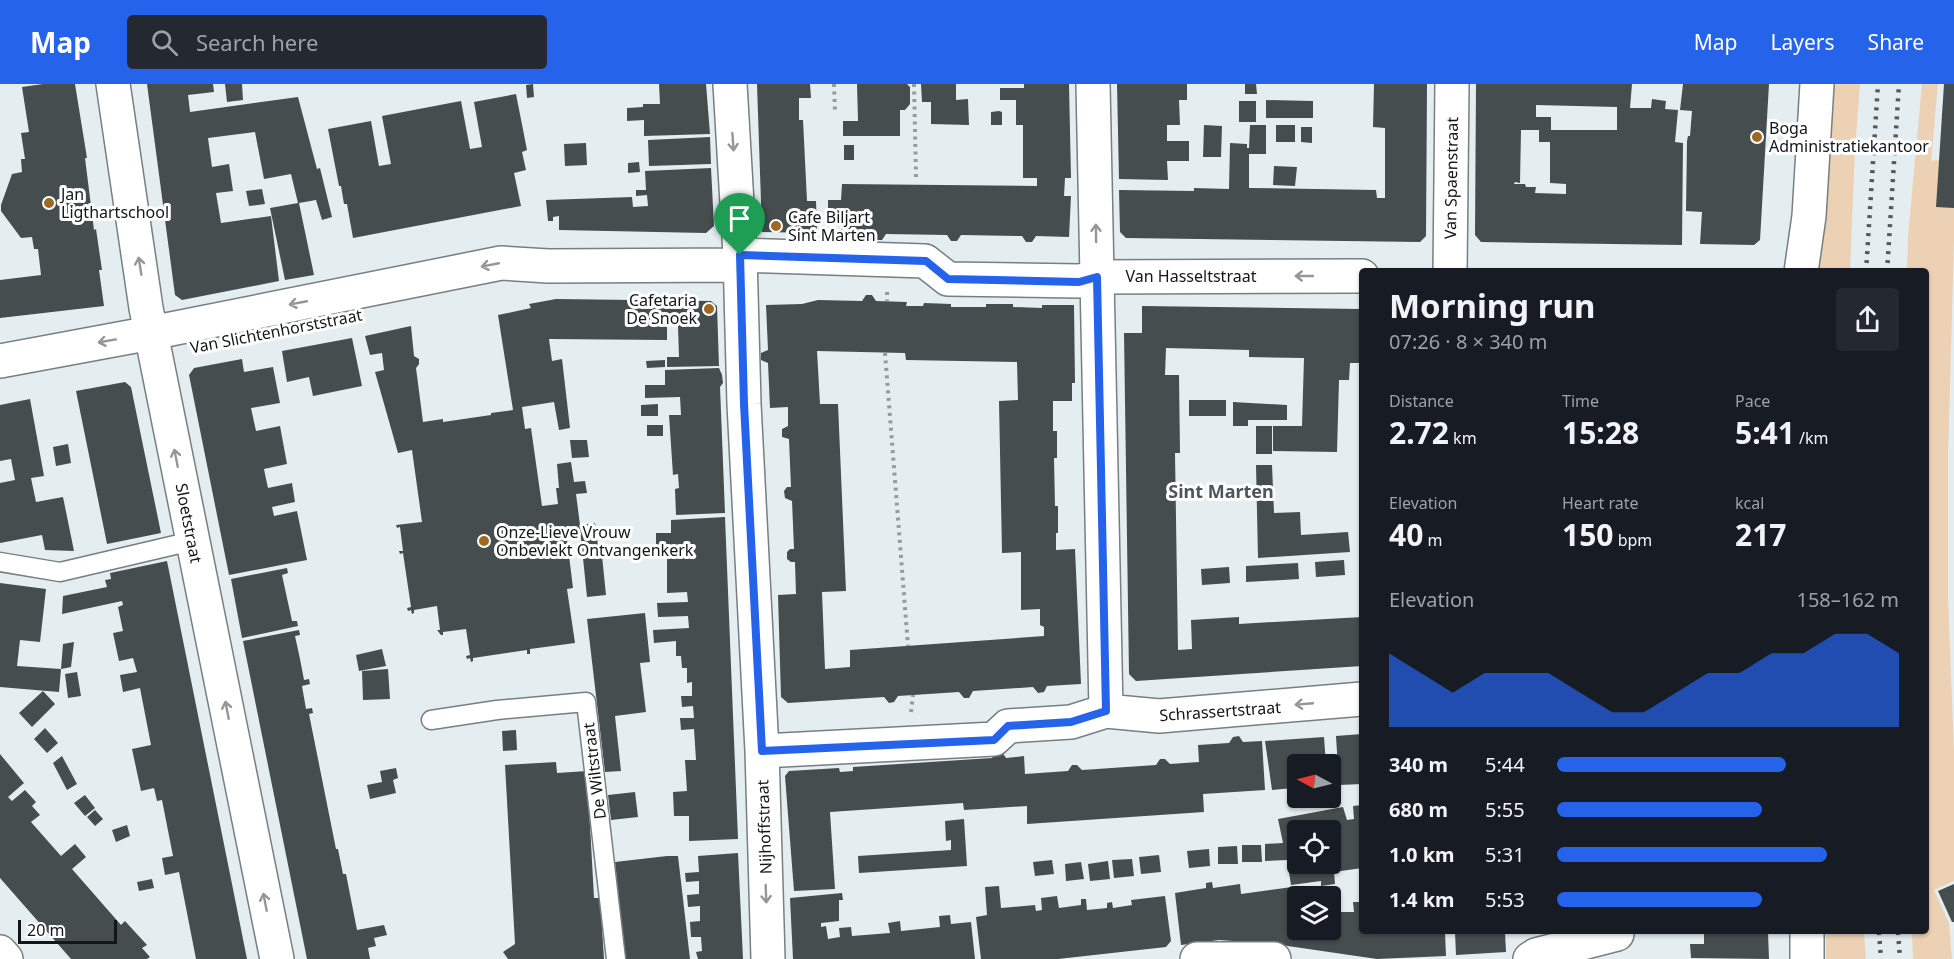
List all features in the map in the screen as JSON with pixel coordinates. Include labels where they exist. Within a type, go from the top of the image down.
[{"type":"street","name":"Sloetstraat","points":[[113,84],[153,344],[277,959]]},
{"type":"street","name":"Nijhoffstraat","points":[[730,84],[762,751],[768,959]]},
{"type":"street","points":[[1093,84],[1106,711]]},
{"type":"street","name":"Van Spaenstraat","points":[[1450,268],[1452,84]]},
{"type":"street","points":[[1802,268],[1809,216],[1817,84]]},
{"type":"street","name":"Van Slichtenhorststraat","points":[[0,361],[153,344],[517,283],[548,266],[740,260]]},
{"type":"street","name":"Van Hasseltstraat","points":[[740,260],[926,261],[948,279],[1079,282],[1097,277],[1359,276]]},
{"type":"street","name":"Van Slichtenhorststraat","points":[[0,383],[153,344]]},
{"type":"street","name":"Schrassertstraat","points":[[762,751],[994,740],[1008,726],[1071,722],[1106,711],[1159,716],[1359,699]]},
{"type":"street","points":[[1530,959],[1536,955],[1617,934]]},
{"type":"street","points":[[1807,934],[1807,959]]},
{"type":"street","points":[[0,952],[6,959]]},
{"type":"street","points":[[1197,959],[1274,959]]},
{"type":"lane","points":[[0,562],[60,572],[192,541]]},
{"type":"lane","name":"De Wiltstraat","points":[[431,720],[497,710],[586,702],[616,959]]},
{"type":"path","points":[[834,84],[835,112]]},
{"type":"path","points":[[914,84],[916,178]]},
{"type":"path","points":[[885,353],[908,646]]},
{"type":"shaded area","points":[[1831,84],[1860,84],[1850,268],[1819,268],[1822,190]]},
{"type":"shaded area","points":[[1922,84],[1938,84],[1931,161],[1954,158],[1948,458],[1948,596],[1954,752],[1954,881],[1934,890],[1949,923],[1952,959],[1913,959],[1912,934],[1929,934],[1929,268],[1907,268]]},
{"type":"shaded area","points":[[1826,934],[1864,934],[1866,959],[1826,959]]},
{"type":"building","points":[[43,84],[75,84],[87,158],[85,158],[94,230],[96,229],[102,270],[99,270],[104,306],[0,318],[0,280],[41,275],[38,249],[34,249],[32,237],[21,238],[1,211],[1,205],[12,174],[22,172],[21,159],[25,159],[21,133],[29,132],[22,87]]},
{"type":"building","points":[[147,84],[213,84],[214,92],[188,95],[190,112],[298,97],[317,169],[320,168],[332,217],[322,220],[316,200],[299,203],[314,275],[285,280],[270,208],[298,203],[291,174],[264,179],[255,132],[208,138],[212,167],[229,164],[233,191],[216,193],[221,223],[271,216],[279,281],[182,300],[175,295]]},
{"type":"building","points":[[225,84],[242,84],[243,100],[227,102]]},
{"type":"building","points":[[533,84],[534,97],[527,98],[526,85]]},
{"type":"building","points":[[659,84],[706,84],[710,134],[644,136],[644,120],[627,121],[627,108],[643,107],[643,104],[660,104]]},
{"type":"building","points":[[757,84],[810,84],[811,98],[799,98],[799,120],[803,120],[807,201],[816,201],[817,233],[762,232]]},
{"type":"building","points":[[857,84],[907,84],[910,87],[910,104],[905,110],[900,110],[900,136],[843,136],[843,121],[858,121]]},
{"type":"building","points":[[921,84],[956,84],[956,100],[968,99],[969,125],[931,124],[931,102],[922,102]]},
{"type":"building","points":[[1024,84],[1069,84],[1071,178],[1065,178],[1064,196],[1071,196],[1069,237],[1036,236],[1032,242],[1026,242],[1022,236],[961,235],[957,241],[951,241],[947,235],[886,234],[882,240],[876,240],[872,234],[841,233],[841,224],[828,223],[828,200],[841,200],[842,184],[1037,186],[1037,178],[1023,178],[1023,125],[1016,125],[1016,100],[1000,100],[1000,88],[1024,88]]},
{"type":"building","points":[[1117,84],[1187,84],[1187,100],[1179,100],[1180,125],[1167,125],[1167,141],[1189,141],[1189,161],[1167,161],[1168,180],[1119,179]]},
{"type":"building","points":[[1245,84],[1256,84],[1257,94],[1245,94]]},
{"type":"building","points":[[1374,84],[1427,84],[1426,236],[1420,242],[1126,238],[1120,232],[1119,190],[1229,189],[1230,143],[1247,144],[1249,148],[1250,125],[1266,125],[1266,154],[1249,154],[1249,188],[1376,190],[1377,198],[1385,198],[1385,128],[1373,127]]},
{"type":"building","points":[[1476,84],[1632,84],[1630,108],[1651,108],[1652,99],[1666,101],[1665,109],[1678,110],[1675,142],[1683,143],[1682,245],[1481,242],[1475,235]],"holes":[[[1536,105],[1617,107],[1617,130],[1551,130],[1551,117],[1536,117]],[[1521,130],[1539,130],[1539,142],[1550,142],[1550,183],[1566,184],[1566,194],[1535,193],[1536,187],[1514,184],[1515,182],[1520,183]]]},
{"type":"building","points":[[1683,84],[1769,84],[1760,240],[1754,245],[1700,244],[1702,212],[1686,211],[1687,141],[1690,136],[1692,111],[1680,110]]},
{"type":"building","points":[[1944,84],[1954,84],[1954,208],[1936,207]]},
{"type":"building","points":[[516,94],[527,150],[522,152],[526,170],[514,173],[521,206],[353,238],[347,204],[344,204],[341,186],[339,186],[328,129],[371,121],[379,166],[391,164],[382,116],[461,101],[470,149],[482,147],[474,102]]},
{"type":"building","points":[[1266,100],[1313,101],[1313,118],[1266,118]]},
{"type":"building","points":[[1239,101],[1256,101],[1256,122],[1239,122]]},
{"type":"building","points":[[991,112],[1002,112],[1002,125],[991,125]]},
{"type":"building","points":[[1204,125],[1222,126],[1221,157],[1203,157]]},
{"type":"building","points":[[1276,125],[1295,125],[1295,142],[1276,142]]},
{"type":"building","points":[[1301,127],[1312,127],[1312,143],[1301,142]]},
{"type":"building","points":[[710,137],[711,164],[649,166],[648,140]]},
{"type":"building","points":[[586,143],[587,165],[565,166],[564,144]]},
{"type":"building","points":[[844,145],[854,145],[854,160],[844,160]]},
{"type":"building","points":[[639,162],[640,172],[628,173],[628,163]]},
{"type":"building","points":[[1274,166],[1297,167],[1295,186],[1273,185]]},
{"type":"building","points":[[711,168],[714,226],[706,233],[559,230],[559,216],[553,217],[553,221],[548,221],[546,200],[632,197],[633,207],[648,206],[647,195],[636,196],[636,190],[646,190],[645,171]]},
{"type":"building","points":[[262,189],[265,204],[249,206],[246,191]]},
{"type":"building","points":[[866,295],[872,295],[876,301],[907,302],[906,306],[923,306],[924,303],[951,304],[951,307],[1013,304],[1013,307],[1042,308],[1042,305],[1074,305],[1075,383],[1072,383],[1072,401],[1053,401],[1053,431],[1057,431],[1057,458],[1054,458],[1055,506],[1058,506],[1056,550],[1075,549],[1081,684],[1047,686],[1044,692],[1038,693],[1033,687],[973,691],[969,698],[964,698],[959,692],[898,696],[894,702],[889,703],[884,697],[788,703],[781,697],[778,595],[796,594],[795,562],[787,559],[787,552],[794,549],[792,501],[785,498],[784,491],[787,487],[791,487],[789,439],[782,437],[782,429],[788,426],[788,407],[770,408],[768,363],[761,360],[761,353],[768,350],[766,305],[802,304],[818,300],[862,301]],"holes":[[[817,351],[905,353],[906,360],[1017,362],[1018,400],[999,401],[1002,553],[1021,552],[1021,610],[1040,609],[1040,625],[1044,627],[1044,636],[850,650],[850,667],[825,669],[822,592],[846,591],[838,404],[820,404]]]},
{"type":"building","name":"Onze-Lieve Vrouw Onbevlekt Ontvangenkerk","points":[[556,299],[711,301],[717,306],[719,366],[667,367],[667,357],[679,357],[678,326],[667,326],[667,340],[549,339],[552,361],[562,359],[570,428],[559,430],[554,402],[522,407],[525,429],[531,428],[542,506],[558,504],[557,464],[571,462],[574,482],[585,481],[587,493],[576,494],[580,525],[595,523],[598,546],[601,546],[606,595],[587,597],[580,529],[566,531],[573,588],[567,589],[575,643],[530,649],[530,654],[527,654],[527,650],[473,658],[471,662],[466,656],[470,655],[466,629],[443,632],[441,635],[437,630],[440,630],[437,606],[414,610],[412,614],[407,608],[411,607],[403,553],[400,554],[399,551],[403,551],[400,527],[397,528],[396,525],[422,522],[412,450],[398,453],[375,372],[384,370],[382,353],[370,355],[365,336],[411,326],[414,356],[419,359],[416,368],[423,422],[443,419],[443,422],[491,415],[491,413],[513,410],[498,315],[531,308],[529,304]]},
{"type":"building","points":[[1142,306],[1359,309],[1359,363],[1350,363],[1349,380],[1339,380],[1337,452],[1273,451],[1273,426],[1302,426],[1304,358],[1249,357],[1249,350],[1166,348],[1165,375],[1179,375],[1180,453],[1175,453],[1178,650],[1192,649],[1191,620],[1239,617],[1239,624],[1359,617],[1359,666],[1136,681],[1129,674],[1124,333],[1142,333]]},
{"type":"building","points":[[352,338],[362,386],[313,396],[309,377],[287,382],[282,351]]},
{"type":"building","points":[[242,359],[244,372],[273,367],[280,403],[251,408],[256,431],[280,426],[287,464],[264,469],[266,479],[268,488],[292,483],[295,502],[272,507],[274,516],[297,511],[307,560],[229,575],[189,375],[194,368]]},
{"type":"building","points":[[665,360],[665,367],[647,368],[646,361]]},
{"type":"building","points":[[719,368],[723,383],[720,387],[725,513],[676,515],[675,489],[679,488],[678,474],[673,475],[669,415],[681,415],[680,397],[645,398],[645,385],[665,385],[665,370]]},
{"type":"building","points":[[125,382],[131,387],[161,533],[107,544],[76,391]]},
{"type":"building","points":[[30,399],[44,476],[31,478],[36,502],[63,497],[74,551],[45,550],[42,535],[0,543],[0,483],[15,480],[11,459],[0,461],[0,405]]},
{"type":"building","points":[[1189,400],[1226,400],[1226,416],[1189,416]]},
{"type":"building","points":[[1233,402],[1287,405],[1287,420],[1248,420],[1248,426],[1233,426]]},
{"type":"building","points":[[658,404],[658,416],[641,416],[641,405]]},
{"type":"building","points":[[647,425],[663,425],[663,436],[647,436]]},
{"type":"building","points":[[1256,426],[1272,426],[1272,454],[1256,454]]},
{"type":"building","points":[[570,440],[587,440],[589,457],[572,458]]},
{"type":"building","points":[[68,444],[71,463],[56,466],[53,447]]},
{"type":"building","points":[[1256,465],[1272,465],[1274,513],[1300,512],[1301,535],[1348,532],[1350,552],[1258,558]]},
{"type":"building","points":[[725,517],[738,839],[689,841],[689,816],[674,816],[673,792],[687,791],[685,760],[696,760],[694,729],[681,730],[680,718],[694,718],[693,706],[682,707],[681,696],[692,696],[692,682],[687,683],[687,668],[682,668],[681,656],[676,656],[676,641],[654,643],[653,630],[689,628],[688,616],[658,617],[657,603],[688,602],[687,592],[667,593],[667,558],[673,558],[673,545],[656,545],[656,533],[671,533],[671,520]]},
{"type":"building","points":[[1344,560],[1345,575],[1316,577],[1315,562]]},
{"type":"building","points":[[167,561],[247,959],[196,959],[179,872],[165,875],[162,858],[173,856],[162,800],[157,801],[154,788],[141,791],[132,749],[151,745],[140,688],[123,692],[120,675],[137,672],[133,658],[119,661],[113,633],[123,631],[118,607],[123,605],[122,601],[62,614],[63,596],[107,587],[105,580],[111,579],[110,573]]},
{"type":"building","points":[[1298,563],[1299,579],[1246,582],[1246,566]]},
{"type":"building","points":[[1229,567],[1230,583],[1202,585],[1201,569]]},
{"type":"building","points":[[287,568],[288,573],[282,575],[292,621],[297,621],[298,626],[242,638],[231,579]]},
{"type":"building","points":[[0,583],[46,589],[40,642],[20,640],[17,666],[61,669],[59,692],[0,687]]},
{"type":"building","points":[[645,613],[650,662],[640,663],[646,712],[615,716],[621,771],[605,772],[587,619]]},
{"type":"building","points":[[299,630],[300,635],[295,636],[304,680],[309,679],[310,684],[302,686],[306,709],[312,708],[313,713],[309,714],[336,849],[338,849],[343,874],[346,874],[357,930],[384,925],[387,935],[374,938],[376,946],[368,948],[370,959],[307,959],[243,641]]},
{"type":"building","points":[[74,642],[71,667],[61,669],[63,644]]},
{"type":"building","points":[[382,649],[386,666],[359,671],[356,655]]},
{"type":"building","points":[[388,669],[390,699],[363,700],[362,671]]},
{"type":"building","points":[[77,672],[81,696],[68,698],[65,674]]},
{"type":"building","points":[[43,691],[55,704],[32,727],[19,713]]},
{"type":"building","points":[[45,728],[58,743],[47,753],[34,739]]},
{"type":"building","points":[[516,730],[517,750],[503,751],[502,731]]},
{"type":"building","points":[[1359,734],[1359,784],[1341,785],[1341,754],[1337,754],[1336,736]]},
{"type":"building","points":[[1239,736],[1243,742],[1262,741],[1265,790],[1203,794],[1204,812],[1027,824],[1027,806],[964,810],[963,803],[830,812],[835,889],[794,891],[785,776],[789,771],[839,768],[840,772],[853,771],[853,767],[992,758],[996,752],[1002,752],[1006,758],[1024,756],[1025,774],[1068,771],[1072,765],[1077,765],[1082,770],[1156,765],[1160,759],[1165,759],[1170,764],[1199,762],[1198,745],[1229,743],[1233,737]]},
{"type":"building","points":[[1324,737],[1325,754],[1287,754],[1287,789],[1272,790],[1265,741]]},
{"type":"building","points":[[0,754],[24,783],[8,797],[12,801],[25,790],[36,802],[32,806],[40,815],[31,822],[61,856],[75,844],[86,857],[72,869],[121,925],[125,921],[147,945],[142,948],[150,957],[147,959],[71,959],[0,878]]},
{"type":"building","points":[[62,756],[77,784],[67,790],[53,763]]},
{"type":"building","points":[[556,762],[557,773],[587,771],[594,898],[600,898],[604,959],[508,959],[503,952],[515,944],[505,765]]},
{"type":"building","points":[[396,768],[398,778],[393,780],[396,793],[370,799],[367,785],[382,782],[380,771]]},
{"type":"building","points":[[635,792],[638,817],[611,820],[608,795]]},
{"type":"building","points":[[85,795],[95,808],[85,816],[74,803]]},
{"type":"building","points":[[1359,805],[1359,868],[1341,871],[1341,820],[1287,820],[1287,860],[1265,861],[1265,844],[1283,843],[1278,819],[1343,807],[1347,820],[1354,819],[1353,806]]},
{"type":"building","points":[[95,810],[103,819],[95,826],[87,817]]},
{"type":"building","points":[[964,819],[967,866],[859,873],[858,856],[951,850],[951,840],[946,841],[945,821]]},
{"type":"building","points":[[127,825],[130,836],[116,842],[112,830]]},
{"type":"building","points":[[1242,845],[1261,845],[1262,862],[1242,862]]},
{"type":"building","points":[[1237,846],[1238,864],[1218,864],[1218,847]]},
{"type":"building","points":[[1209,849],[1210,866],[1189,868],[1187,851]]},
{"type":"building","points":[[738,853],[743,959],[698,959],[696,952],[702,951],[701,937],[691,937],[690,922],[700,921],[700,906],[688,907],[687,895],[699,894],[699,881],[686,882],[685,873],[699,872],[698,856]]},
{"type":"building","points":[[1159,855],[1161,872],[1141,874],[1139,857]]},
{"type":"building","points":[[678,856],[690,959],[625,959],[615,862]]},
{"type":"building","points":[[1132,859],[1134,876],[1114,878],[1112,860]]},
{"type":"building","points":[[1052,860],[1054,874],[1035,876],[1033,862]]},
{"type":"building","points":[[1108,861],[1110,879],[1090,881],[1088,864]]},
{"type":"building","points":[[1081,862],[1084,879],[1066,881],[1065,864]]},
{"type":"building","points":[[1289,874],[1334,874],[1335,884],[1321,886],[1321,881],[1291,885]]},
{"type":"building","points":[[152,879],[154,888],[139,891],[137,882]]},
{"type":"building","points":[[1212,882],[1213,888],[1240,884],[1241,894],[1287,888],[1287,940],[1341,940],[1341,912],[1354,912],[1353,902],[1359,902],[1359,934],[1445,934],[1446,956],[1377,959],[1274,944],[1219,940],[1181,945],[1175,893],[1206,888],[1206,883]]},
{"type":"building","points":[[1954,884],[1954,922],[1952,922],[1938,891]]},
{"type":"building","points":[[999,886],[1001,908],[1035,905],[1036,911],[1042,910],[1041,898],[1057,896],[1059,908],[1081,905],[1081,899],[1086,899],[1087,910],[1107,908],[1107,903],[1112,902],[1113,908],[1132,905],[1131,900],[1165,896],[1171,941],[1166,947],[1058,959],[981,959],[976,917],[987,915],[985,887]]},
{"type":"building","points":[[842,893],[843,900],[839,900],[839,921],[821,923],[821,927],[826,926],[828,939],[840,937],[839,928],[851,927],[852,936],[890,933],[888,923],[900,921],[901,931],[940,927],[939,916],[950,915],[951,924],[971,922],[975,959],[793,959],[790,898]]},
{"type":"building","points":[[1455,934],[1505,934],[1506,952],[1456,955]]},
{"type":"building","points":[[1704,934],[1768,934],[1769,959],[1691,958],[1690,944],[1704,944]]},
{"type":"railway","points":[[1866,268],[1878,84]]},
{"type":"railway","points":[[1887,268],[1899,84]]},
{"type":"railway","points":[[1879,934],[1881,959]]},
{"type":"railway","points":[[1898,934],[1900,959]]},
{"type":"place","name":"Boga Administratiekantoor","points":[[1757,137]]},
{"type":"place","name":"Jan Ligthartschool","points":[[49,203]]},
{"type":"place","name":"Cafe Biljart Sint Marten","points":[[776,226]]},
{"type":"place","name":"Cafetaria De Snoek","points":[[709,309]]},
{"type":"place","name":"Onze-Lieve Vrouw Onbevlekt Ontvangenkerk","points":[[484,541]]},
{"type":"district","name":"Sint Marten","points":[[1221,491]]},
{"type":"route","points":[[740,255],[926,261],[948,279],[1079,282],[1097,277],[1106,711],[1071,722],[1008,726],[994,740],[762,751],[744,404],[740,255]]}]
